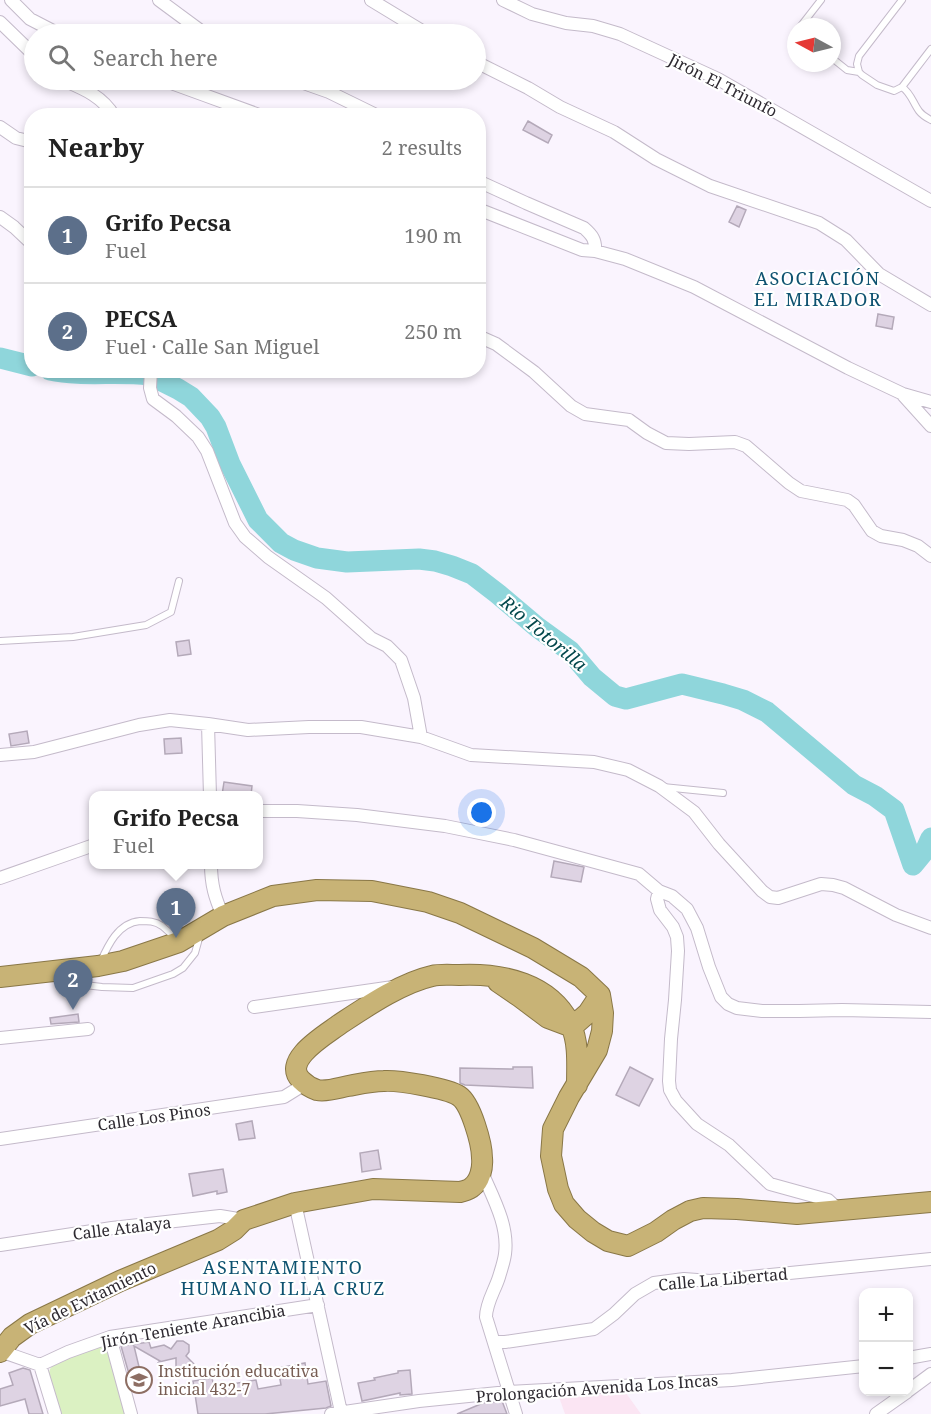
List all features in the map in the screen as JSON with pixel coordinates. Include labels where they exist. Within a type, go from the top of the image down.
[{"type":"highway","points":[[0,977],[123,961],[179,942],[224,916],[273,896],[317,890],[372,891],[428,902],[460,913],[533,948],[581,977],[600,994],[603,1013],[602,1031],[597,1050],[553,1129],[550,1156],[564,1204],[577,1219],[608,1241],[628,1246],[690,1211],[703,1208],[796,1214],[931,1202]]},
{"type":"highway","points":[[481,1170],[482,1158],[476,1126],[468,1107],[459,1096],[424,1085],[385,1080],[332,1090],[317,1090],[304,1084],[298,1077],[297,1063],[316,1041],[404,985],[433,975],[476,974],[527,984],[555,1003],[572,1027],[577,1052],[577,1084]]},
{"type":"highway","points":[[572,1027],[588,1013],[600,994]]},
{"type":"highway","name":"Vía de Evitamiento","points":[[0,1352],[12,1337],[30,1324],[120,1281],[218,1240],[234,1230],[244,1220],[295,1203],[373,1189],[460,1192],[471,1188],[479,1180],[481,1170]]},
{"type":"street","points":[[11,0],[30,19],[40,24]]},
{"type":"street","points":[[159,0],[192,24]]},
{"type":"street","points":[[372,0],[411,24]]},
{"type":"street","name":"Jirón El Triunfo","points":[[503,0],[532,14],[566,23],[593,26],[620,34],[718,79],[931,201]]},
{"type":"street","points":[[0,22],[24,45]]},
{"type":"street","points":[[486,67],[560,107],[614,132],[656,159],[710,186],[819,223],[846,240],[879,274],[931,305]]},
{"type":"street","points":[[86,90],[109,108]]},
{"type":"street","points":[[190,90],[240,108]]},
{"type":"street","points":[[323,90],[362,108]]},
{"type":"street","points":[[0,127],[16,138],[24,140]]},
{"type":"street","points":[[486,185],[584,228],[592,235],[596,244],[595,250]]},
{"type":"street","points":[[486,212],[582,250],[595,250],[625,259],[694,287],[848,368],[903,394],[931,402]]},
{"type":"street","points":[[0,218],[24,236]]},
{"type":"street","points":[[486,340],[496,344],[534,372],[571,406],[585,414],[629,420],[666,443],[735,442],[746,446],[801,491],[847,500],[854,505],[872,531],[881,536],[903,540],[918,546],[931,556]]},
{"type":"street","points":[[151,378],[153,399],[176,416],[198,437],[207,451],[235,523],[245,537],[326,598],[371,638],[387,646],[402,660],[414,698],[421,737]]},
{"type":"street","points":[[903,394],[931,426]]},
{"type":"street","points":[[0,755],[34,752],[139,725],[170,720],[248,730],[361,727],[421,737],[471,755],[594,762],[628,770],[659,786],[694,812],[719,844],[770,897],[820,884],[833,885],[844,888],[896,915],[931,928]]},
{"type":"street","points":[[208,724],[210,791]]},
{"type":"street","points":[[263,811],[357,815],[445,826],[514,840],[639,874],[659,891],[672,896],[687,909],[697,928],[721,997],[728,1004],[737,1008],[762,1011],[931,1012]]},
{"type":"street","points":[[0,878],[89,846]]},
{"type":"street","points":[[211,869],[214,897],[224,916]]},
{"type":"street","points":[[659,891],[657,899],[660,910],[673,927],[677,937],[669,1081],[670,1090],[676,1101],[697,1124],[729,1145],[770,1184],[828,1200],[840,1210]]},
{"type":"street","points":[[254,1007],[404,985]]},
{"type":"street","points":[[0,1038],[88,1029]]},
{"type":"street","name":"Calle Los Pinos","points":[[0,1140],[284,1097],[304,1084]]},
{"type":"street","points":[[481,1170],[504,1230],[505,1254],[495,1290],[486,1308],[486,1317],[516,1414]]},
{"type":"street","points":[[295,1203],[318,1305],[336,1413]]},
{"type":"street","name":"Calle Atalaya","points":[[0,1245],[112,1228],[220,1216],[244,1220]]},
{"type":"street","name":"Calle La Libertad","points":[[494,1342],[594,1329],[635,1294],[654,1283],[684,1279],[710,1281],[931,1260]]},
{"type":"street","name":"Jirón Teniente Arancibia","points":[[40,1365],[110,1337],[318,1305]]},
{"type":"street","points":[[110,1337],[131,1414]]},
{"type":"street","points":[[0,1352],[40,1365],[55,1414]]},
{"type":"street","points":[[913,1357],[931,1354]]},
{"type":"street","name":"Prolongación Avenida Los Incas","points":[[336,1413],[419,1401],[508,1392],[732,1380],[859,1367]]},
{"type":"street","points":[[913,1387],[931,1374]]},
{"type":"street","points":[[876,1414],[901,1396]]},
{"type":"street","points":[[419,1401],[424,1414]]},
{"type":"lane","points":[[807,18],[821,0]]},
{"type":"lane","points":[[859,72],[857,64],[859,56],[903,0]]},
{"type":"lane","points":[[841,65],[847,70],[859,72],[877,85],[894,90],[902,87],[931,49]]},
{"type":"lane","points":[[902,87],[908,92],[921,114],[931,120]]},
{"type":"lane","points":[[0,641],[73,637],[146,625],[171,612],[179,581]]},
{"type":"lane","points":[[659,786],[723,793]]},
{"type":"lane","points":[[98,966],[107,946],[119,930],[133,922],[150,920],[163,927],[179,942]]},
{"type":"lane","points":[[44,972],[68,983],[133,988],[173,974],[183,968],[195,953],[202,928]]},
{"type":"shaded area","points":[[626,1393],[641,1414],[565,1414],[559,1397]]},
{"type":"green space","points":[[102,1345],[108,1349],[126,1414],[58,1414],[48,1376],[50,1369],[57,1360]]},
{"type":"building","points":[[528,121],[552,135],[548,143],[523,130]]},
{"type":"building","points":[[737,206],[746,210],[739,227],[729,222]]},
{"type":"building","points":[[878,314],[894,317],[892,329],[876,326]]},
{"type":"building","points":[[189,640],[191,654],[178,656],[176,642]]},
{"type":"building","points":[[27,731],[29,743],[11,746],[9,734]]},
{"type":"building","points":[[181,738],[182,753],[165,754],[164,739]]},
{"type":"building","points":[[224,782],[252,786],[251,791],[223,791]]},
{"type":"building","points":[[554,861],[584,867],[581,882],[551,877]]},
{"type":"building","points":[[78,1014],[79,1022],[51,1024],[50,1018]]},
{"type":"building","points":[[513,1067],[532,1067],[533,1088],[460,1083],[460,1068],[513,1069]]},
{"type":"building","points":[[630,1067],[653,1079],[639,1106],[616,1095]]},
{"type":"building","points":[[252,1121],[255,1138],[239,1140],[236,1124]]},
{"type":"building","points":[[378,1150],[381,1169],[362,1172],[360,1153]]},
{"type":"building","points":[[223,1169],[227,1192],[217,1194],[217,1191],[193,1196],[189,1174]]},
{"type":"building","points":[[177,1341],[183,1341],[189,1345],[189,1352],[186,1356],[194,1364],[194,1377],[181,1377],[176,1372],[176,1358],[159,1362],[134,1346],[140,1371],[129,1374],[121,1346],[149,1342],[151,1348],[164,1345],[171,1349]]},
{"type":"building","points":[[305,1363],[308,1384],[326,1381],[331,1406],[265,1414],[198,1414],[193,1381],[212,1378],[214,1387],[256,1380],[258,1389],[281,1385],[278,1368]]},
{"type":"building","points":[[23,1368],[30,1370],[43,1414],[29,1414],[25,1399],[0,1406],[0,1389],[13,1385],[9,1373]]},
{"type":"building","points":[[410,1370],[412,1394],[400,1395],[400,1393],[362,1401],[358,1383],[375,1380],[374,1378],[398,1373],[398,1371]]},
{"type":"building","points":[[502,1401],[507,1414],[457,1414],[483,1403]]},
{"type":"waterway","name":"Rio Totorilla","points":[[0,358],[24,364]]},
{"type":"waterway","name":"Rio Totorilla","points":[[156,378],[191,397],[210,417],[258,520],[281,543],[317,558],[347,562],[419,559],[435,561],[472,574],[570,651],[592,677],[615,696],[626,699],[682,684],[743,700],[767,712],[854,785],[875,796],[894,810],[913,865],[926,849],[931,838]]},
{"type":"place","name":"Grifo Pecsa","points":[[176,938]]},
{"type":"place","name":"PECSA","points":[[73,1010]]},
{"type":"place","name":"Institución educativa inicial 432-7","points":[[139,1380]]},
{"type":"district","name":"ASOCIACIÓN EL MIRADOR","points":[[818,288]]},
{"type":"district","name":"ASENTAMIENTO HUMANO ILLA CRUZ","points":[[283,1277]]}]
